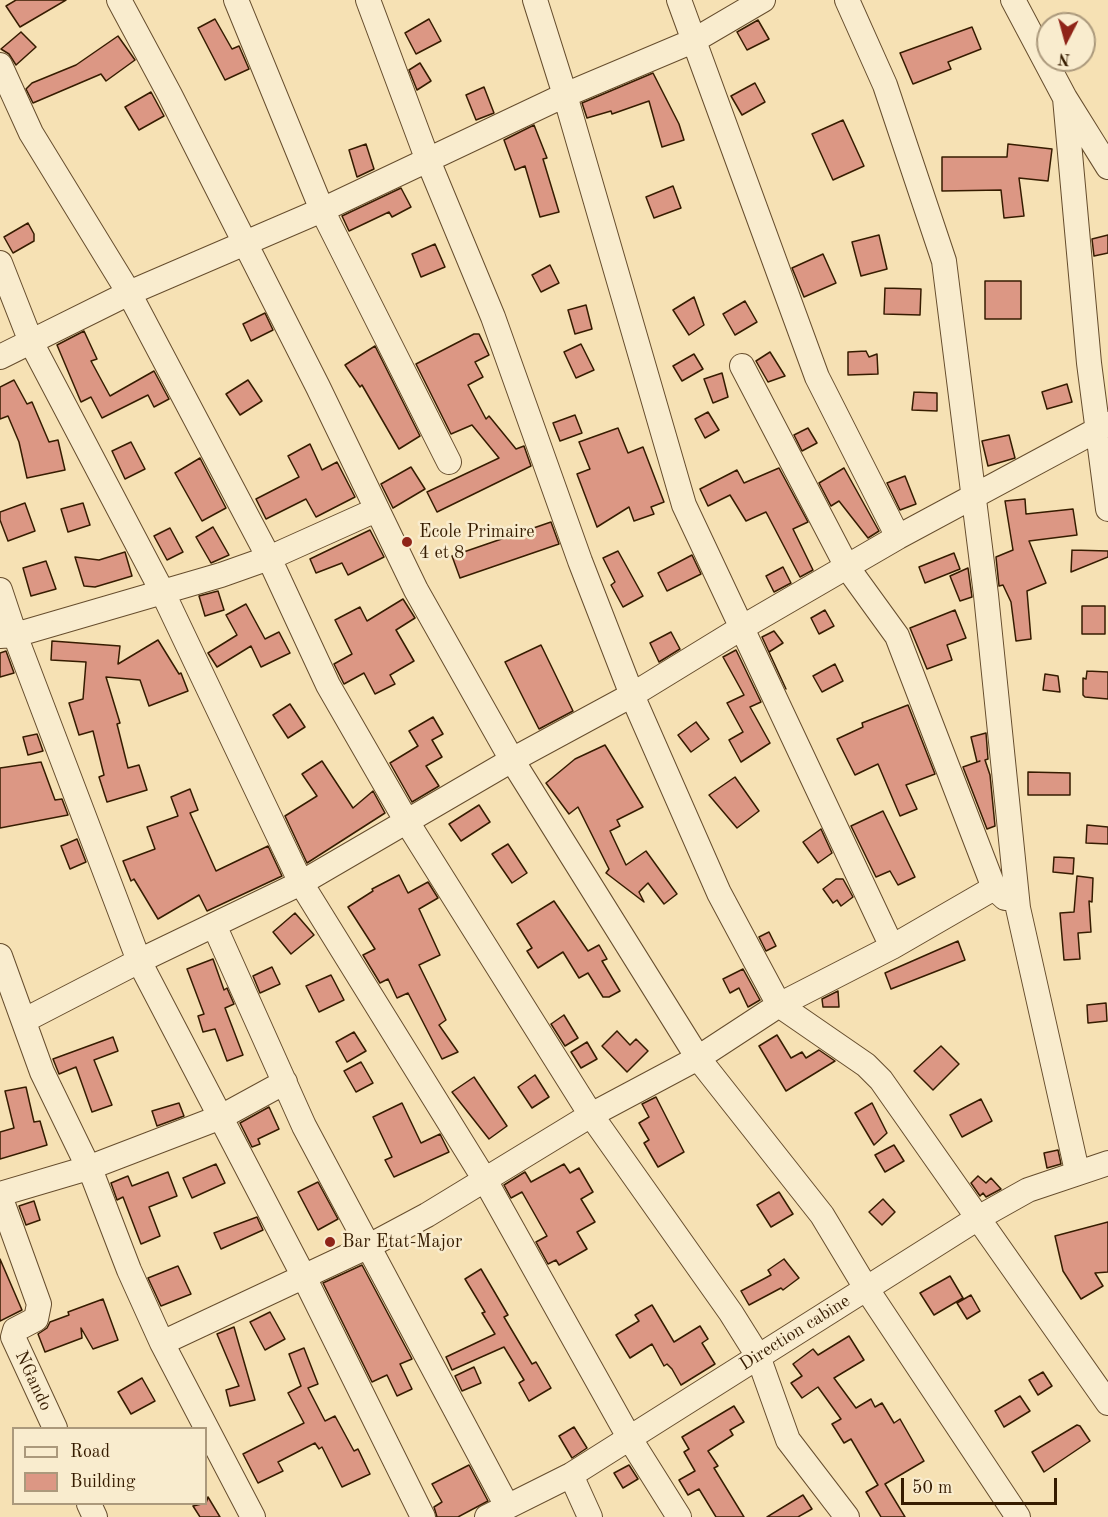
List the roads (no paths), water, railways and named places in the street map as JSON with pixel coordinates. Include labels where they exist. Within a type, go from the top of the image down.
[{"type":"street","points":[[119,0],[170,95],[318,387],[417,590],[512,760],[698,1058],[822,1215],[866,1288],[1017,1517]]},
{"type":"street","points":[[236,0],[322,210],[449,462]]},
{"type":"street","points":[[368,0],[427,158],[493,317],[580,561],[632,695],[711,877],[779,1005],[866,1065],[881,1080],[1108,1403]]},
{"type":"street","points":[[535,0],[565,94],[684,505],[892,947]]},
{"type":"street","points":[[679,0],[817,377],[898,537]]},
{"type":"street","points":[[0,357],[129,293],[322,210],[565,94],[693,41],[763,0]]},
{"type":"street","points":[[848,0],[885,85],[944,261],[973,498],[1018,908],[1077,1172]]},
{"type":"street","points":[[1013,0],[1065,98],[1108,167]]},
{"type":"street","points":[[0,65],[31,133],[129,293],[269,558],[328,685],[407,822],[591,1115],[731,1313],[758,1356],[788,1440],[847,1517]]},
{"type":"street","points":[[1065,98],[1102,427],[1108,509]]},
{"type":"street","points":[[0,263],[31,342],[163,593],[301,883],[484,1180],[630,1439],[680,1517]]},
{"type":"street","points":[[742,366],[847,567],[897,636],[994,888],[1018,908]]},
{"type":"street","points":[[25,1020],[139,961],[301,883],[512,760],[632,695],[742,627],[898,537],[1102,427]]},
{"type":"street","points":[[7,635],[163,593],[269,558],[376,510]]},
{"type":"street","points":[[0,590],[7,635],[139,961],[304,1277],[423,1517]]},
{"type":"street","points":[[162,1343],[369,1246],[591,1115],[698,1058],[779,1005],[892,947],[994,888]]},
{"type":"street","points":[[214,925],[304,1126],[369,1246],[497,1512]]},
{"type":"street","points":[[0,956],[42,1072],[88,1168],[129,1270],[162,1343],[206,1427]]},
{"type":"street","points":[[0,1195],[88,1168],[221,1117],[285,1082]]},
{"type":"street","name":"Direction cabine","points":[[497,1512],[571,1475],[630,1439],[978,1218],[1028,1190],[1108,1163]]},
{"type":"street","name":"NGando","points":[[0,1195],[39,1304],[36,1319],[13,1333],[55,1427]]},
{"type":"street","points":[[207,1429],[253,1517]]},
{"type":"street","points":[[571,1475],[590,1517]]},
{"type":"place","name":"Ecole Primaire 4 et 8","points":[[407,542]]},
{"type":"place","name":"Bar Etat-Major","points":[[330,1242]]}]
